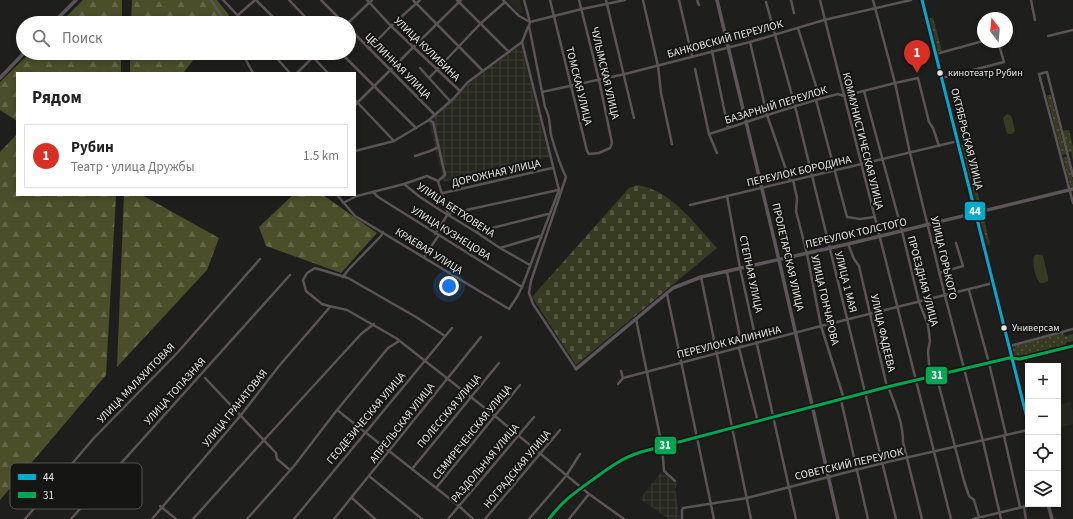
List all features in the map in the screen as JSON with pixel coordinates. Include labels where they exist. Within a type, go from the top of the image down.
[{"type":"street","points":[[60,16],[76,0]]},
{"type":"street","points":[[211,0],[221,16]]},
{"type":"street","points":[[222,0],[238,15],[256,0],[272,16]]},
{"type":"street","points":[[289,0],[305,16]]},
{"type":"street","points":[[321,0],[337,16]]},
{"type":"street","points":[[413,0],[483,71]]},
{"type":"street","points":[[369,49],[391,26],[420,0]]},
{"type":"street","points":[[356,151],[394,141],[429,120],[468,82],[522,42],[530,22],[524,0]]},
{"type":"street","name":"ТОМСКАЯ УЛИЦА","points":[[550,0],[587,150],[589,154],[593,154],[610,148]]},
{"type":"street","name":"ЧУЛЫМСКАЯ УЛИЦА","points":[[579,0],[599,80],[612,143],[610,148]]},
{"type":"street","points":[[606,0],[625,74],[634,118]]},
{"type":"street","points":[[429,78],[504,1],[519,16],[530,22],[625,0]]},
{"type":"street","points":[[643,0],[658,66],[661,93],[672,144]]},
{"type":"street","points":[[679,0],[692,56]]},
{"type":"street","points":[[697,0],[699,5]]},
{"type":"street","name":"ПРОЛЕТАРСКАЯ УЛИЦА","points":[[717,0],[780,260],[838,519]]},
{"type":"street","points":[[791,0],[794,13]]},
{"type":"street","name":"КОММУНИСТИЧЕСКАЯ УЛИЦА","points":[[820,0],[860,164],[951,519]]},
{"type":"street","name":"УЛИЦА ГОРЬКОГО","points":[[873,0],[895,83],[939,273],[983,441],[1001,519]]},
{"type":"street","name":"БАНКОВСКИЙ ПЕРЕУЛОК","points":[[542,92],[658,66],[750,42],[824,20],[875,8],[897,1],[911,0]]},
{"type":"street","name":"ОКТЯБРЬСКАЯ УЛИЦА","points":[[922,0],[1025,410]]},
{"type":"street","points":[[1031,0],[1035,20]]},
{"type":"street","points":[[355,16],[369,1]]},
{"type":"street","name":"УЛИЦА КУЛИБИНА","points":[[369,1],[391,26],[460,91]]},
{"type":"street","points":[[394,141],[358,103],[459,1],[509,52]]},
{"type":"street","name":"УЛИЦА 1 МАЯ","points":[[766,2],[795,106],[896,519]]},
{"type":"street","points":[[528,26],[545,107],[549,115],[551,133],[558,160],[566,177],[531,281],[529,293],[533,304],[576,369]]},
{"type":"street","points":[[798,28],[820,99]]},
{"type":"street","points":[[1048,36],[1073,30]]},
{"type":"street","name":"ЦЕЛИННАЯ УЛИЦА","points":[[356,35],[435,115]]},
{"type":"street","points":[[522,42],[552,168],[559,190],[548,214],[522,287]]},
{"type":"street","name":"УЛИЦА ГОНЧАРОВА","points":[[750,42],[767,115],[797,198],[796,211],[807,254],[821,326],[842,400],[847,433],[868,519]]},
{"type":"street","points":[[936,54],[977,43]]},
{"type":"street","points":[[942,78],[1004,62],[1000,48]]},
{"type":"street","points":[[712,51],[728,127]]},
{"type":"street","points":[[0,78],[17,60]]},
{"type":"street","points":[[246,60],[252,72]]},
{"type":"street","points":[[278,60],[289,72]]},
{"type":"street","points":[[298,72],[310,60]]},
{"type":"street","points":[[316,60],[327,72]]},
{"type":"street","points":[[348,60],[416,128]]},
{"type":"street","points":[[420,68],[450,101]]},
{"type":"street","points":[[695,69],[709,134],[717,153]]},
{"type":"street","points":[[1073,176],[1047,72],[1040,74],[1071,189],[1073,203]]},
{"type":"street","name":"БАЗАРНЫЙ ПЕРЕУЛОК","points":[[709,134],[795,106],[838,94],[844,96],[918,78],[929,122],[933,128],[939,146]]},
{"type":"street","name":"ПРОЕЗДНАЯ УЛИЦА","points":[[864,91],[902,231],[919,302],[928,325],[930,341],[928,351],[929,364],[932,373],[937,378],[964,481],[969,496],[974,500],[979,517]]},
{"type":"street","points":[[1045,95],[1052,93]]},
{"type":"street","points":[[816,100],[847,218],[860,219],[874,217]]},
{"type":"street","points":[[429,120],[433,122],[445,175],[438,181]]},
{"type":"street","name":"ПЕРЕУЛОК БОРОДИНА","points":[[690,205],[958,141]]},
{"type":"street","points":[[415,156],[439,147]]},
{"type":"street","name":"ДОРОЖНАЯ УЛИЦА","points":[[443,193],[552,168]]},
{"type":"street","points":[[343,203],[357,196],[404,184],[427,176],[438,181],[443,193],[448,214],[424,257]]},
{"type":"street","name":"УЛИЦА БЕТХОВЕНА","points":[[404,184],[420,197],[500,248],[530,265]]},
{"type":"street","name":"ПЕРЕУЛОК ТОЛСТОГО","points":[[576,369],[673,288],[700,277],[807,254],[1071,189]]},
{"type":"street","points":[[448,214],[559,190]]},
{"type":"street","name":"УЛИЦА КУЗНЕЦОВА","points":[[373,192],[378,197],[437,235],[522,287]]},
{"type":"street","name":"КРАЕВАЯ УЛИЦА","points":[[338,196],[355,216],[509,309],[522,287]]},
{"type":"street","name":"СТЕПНАЯ УЛИЦА","points":[[727,196],[740,268],[758,343],[796,519]]},
{"type":"street","points":[[476,232],[548,214]]},
{"type":"street","points":[[343,277],[381,236],[382,232]]},
{"type":"street","name":"УЛИЦА БЕТХОВЕНА","points":[[500,248],[540,236]]},
{"type":"street","points":[[939,273],[963,266],[956,243]]},
{"type":"street","name":"УЛИЦА ФАДЕЕВА","points":[[848,244],[854,259],[859,266],[887,387],[903,430],[903,442],[922,519]]},
{"type":"street","name":"УЛИЦА МАЛАХИТОВАЯ","points":[[73,463],[93,439],[178,352],[260,259]]},
{"type":"street","points":[[445,336],[416,317],[348,278],[315,268],[306,273],[303,280],[306,292],[322,304],[347,310],[374,324],[400,341],[495,416],[566,476],[624,519]]},
{"type":"street","points":[[727,272],[741,347],[758,422]]},
{"type":"street","name":"УЛИЦА ТОПАЗНАЯ","points":[[121,463],[290,275]]},
{"type":"street","points":[[700,277],[751,519]]},
{"type":"street","name":"ПЕРЕУЛОК КАЛИНИНА","points":[[623,378],[796,332],[994,283]]},
{"type":"street","points":[[969,290],[989,363],[1020,507]]},
{"type":"street","points":[[667,294],[714,519]]},
{"type":"street","name":"УЛИЦА ГРАНАТОВАЯ","points":[[152,519],[241,415],[268,379],[330,306]]},
{"type":"street","points":[[636,318],[662,446],[664,471],[675,481]]},
{"type":"street","points":[[193,519],[361,334],[374,324]]},
{"type":"street","name":"ГЕОДЕЗИЧЕСКАЯ УЛИЦА","points":[[294,519],[452,328]]},
{"type":"street","points":[[1010,346],[1073,330]]},
{"type":"street","name":"АПРЕЛЬСКАЯ УЛИЦА","points":[[334,519],[447,378],[482,337]]},
{"type":"street","points":[[247,519],[290,470],[388,348],[400,341]]},
{"type":"street","points":[[549,519],[563,502],[582,487],[612,466],[630,456],[697,436],[758,422],[887,387],[989,363],[1012,358],[1020,359],[1073,346]]},
{"type":"street","name":"ПОЛЕССКАЯ УЛИЦА","points":[[412,469],[499,363]]},
{"type":"street","points":[[618,384],[623,378],[621,371]]},
{"type":"street","points":[[204,378],[276,453],[277,459],[290,470]]},
{"type":"street","name":"СЕМИРЕЧЕНСКАЯ УЛИЦА","points":[[436,488],[520,385]]},
{"type":"street","points":[[337,410],[474,519]]},
{"type":"street","name":"РАЗДОЛЬНАЯ УЛИЦА","points":[[448,519],[534,417]]},
{"type":"street","name":"НОГРАДСКАЯ УЛИЦА","points":[[486,519],[560,430]]},
{"type":"street","name":"СОВЕТСКИЙ ПЕРЕУЛОК","points":[[682,519],[683,508],[747,498],[883,463],[907,459],[1025,431]]},
{"type":"street","points":[[529,519],[566,476],[580,454]]},
{"type":"street","points":[[369,476],[422,519]]},
{"type":"street","points":[[569,519],[589,494]]},
{"type":"street","points":[[352,498],[375,519]]},
{"type":"street","points":[[161,507],[176,519]]},
{"type":"street","points":[[974,519],[1020,507],[1024,507],[1026,519]]},
{"type":"street","points":[[1049,507],[1052,519]]},
{"type":"street","name":"УЛИЦА МАЛАХИТОВАЯ","points":[[25,519],[34,509]]},
{"type":"street","name":"УЛИЦА ТОПАЗНАЯ","points":[[71,519],[80,509]]},
{"type":"shaded area","points":[[507,0],[520,0],[523,13],[520,13]]},
{"type":"shaded area","points":[[521,45],[549,157],[444,182],[429,122],[458,95],[468,83]]},
{"type":"shaded area","points":[[1071,402],[1073,424],[1061,427],[1061,404]]},
{"type":"shaded area","points":[[661,472],[677,484],[675,489],[680,519],[669,519],[640,499]]},
{"type":"green space","points":[[83,0],[122,0],[122,16],[67,16]]},
{"type":"green space","points":[[132,0],[217,0],[229,15],[228,16],[131,16]]},
{"type":"green space","points":[[929,18],[933,18],[942,51],[937,51]]},
{"type":"green space","points":[[23,60],[121,60],[121,72],[16,72],[16,120],[0,110],[0,82]]},
{"type":"green space","points":[[130,60],[193,60],[184,72],[130,72]]},
{"type":"green space","points":[[1047,95],[1051,95],[1066,154],[1062,155]]},
{"type":"green space","points":[[1007,114],[1012,118],[1015,131],[1012,134],[1008,134],[1006,131],[1003,118]]},
{"type":"green space","points":[[1069,130],[1073,147],[1073,161],[1071,152],[1067,152],[1062,131]]},
{"type":"green space","points":[[16,135],[16,196],[116,196],[106,375],[31,463],[10,463],[10,488],[0,500],[0,152]]},
{"type":"green space","points":[[965,144],[974,178],[970,179],[961,145]]},
{"type":"green space","points":[[1064,157],[1067,157],[1073,181],[1073,187],[1071,188],[1063,159]]},
{"type":"green space","points":[[974,180],[982,209],[978,209],[971,181]]},
{"type":"green space","points":[[637,185],[649,188],[661,194],[682,209],[717,248],[576,365],[532,297],[629,188]]},
{"type":"green space","points":[[124,196],[144,196],[219,238],[207,270],[117,367]]},
{"type":"green space","points":[[292,196],[324,196],[377,233],[341,273],[266,246],[259,227]]},
{"type":"green space","points":[[983,214],[990,245],[988,245],[979,217]]},
{"type":"green space","points":[[1037,254],[1043,256],[1048,277],[1048,281],[1044,283],[1040,283],[1034,270],[1033,259]]},
{"type":"green space","points":[[1063,333],[1065,336],[1073,334],[1073,341],[1067,342],[1065,346],[1018,358],[1014,355],[1012,349],[1015,346]]},
{"type":"transit line","name":"44","points":[[922,0],[1025,410]]},
{"type":"transit line","name":"31","points":[[549,519],[570,496],[582,487],[617,463],[641,452],[887,387],[1009,358],[1020,359],[1073,346]]},
{"type":"place","name":"Рубин","points":[[917,73]]},
{"type":"place","name":"кинотеатр Рубин","points":[[940,73]]},
{"type":"place","name":"Универсам","points":[[1004,328]]}]
